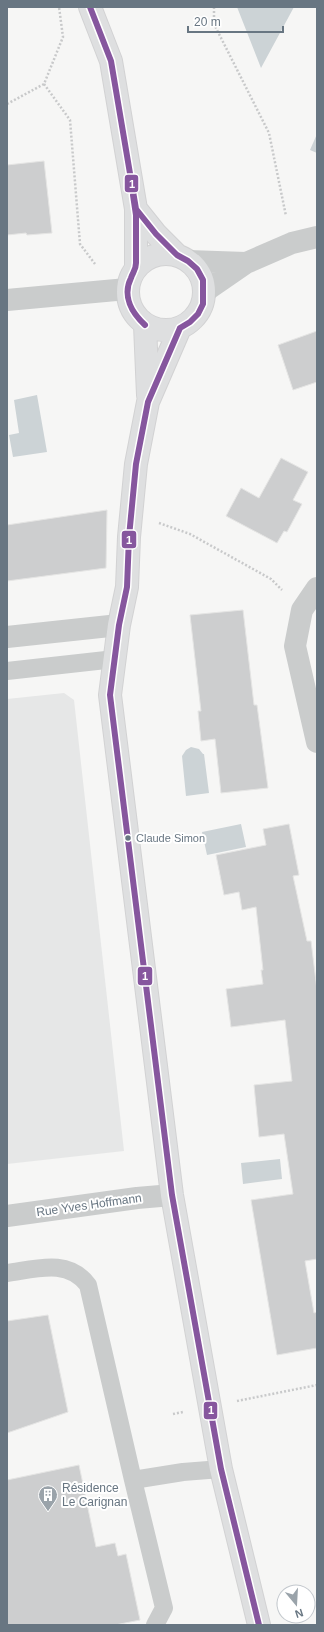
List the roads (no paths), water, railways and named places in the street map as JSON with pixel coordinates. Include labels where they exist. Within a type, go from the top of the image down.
[{"type":"street","points":[[90,7],[111,61],[136,209],[128,299],[131,309],[137,318],[145,325],[156,329],[168,330],[180,328],[190,322],[198,314],[203,304],[203,280],[197,269],[156,234],[136,209]]},
{"type":"street","points":[[204,292],[246,263],[292,243],[317,237]]},
{"type":"street","points":[[7,300],[131,278],[144,260],[154,255],[166,253],[183,258],[246,263]]},
{"type":"street","points":[[145,325],[148,402]]},
{"type":"street","points":[[180,328],[148,402],[136,464],[126,587],[119,625],[110,695],[172,1194],[221,1469],[258,1625]]},
{"type":"street","points":[[317,588],[302,610],[295,646],[317,742]]},
{"type":"street","points":[[7,637],[119,625]]},
{"type":"street","name":"Rue Yves Hoffmann","points":[[7,1216],[172,1194]]},
{"type":"lane","points":[[7,671],[115,659]]},
{"type":"lane","points":[[7,1273],[55,1267],[71,1270],[82,1277],[88,1285],[164,1608],[155,1625]]},
{"type":"lane","points":[[133,1480],[183,1472],[221,1469]]},
{"type":"place","name":"Claude Simon","points":[[128,838]]},
{"type":"place","name":"Résidence Le Carignan","points":[[48,1512]]}]
